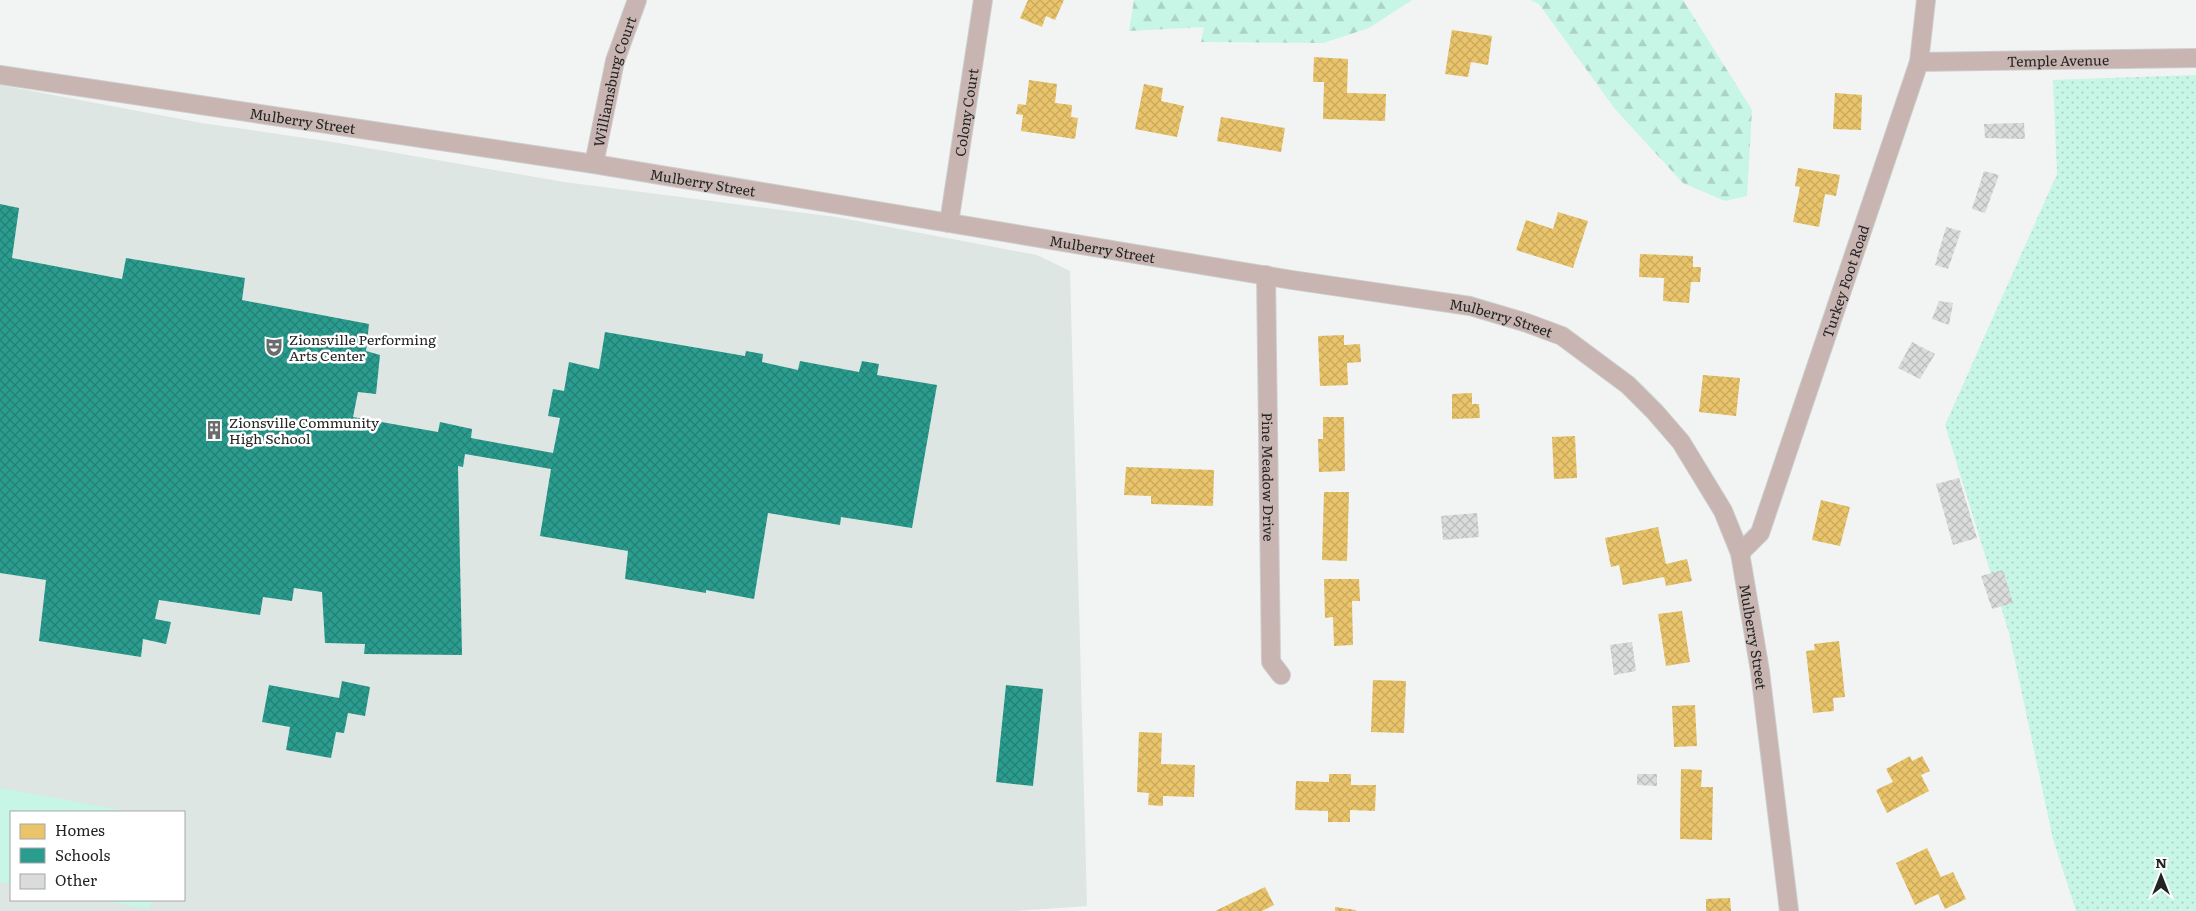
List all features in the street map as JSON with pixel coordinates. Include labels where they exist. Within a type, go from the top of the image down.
[{"type":"street","name":"Williamsburg Court","points":[[594,164],[615,61],[637,0]]},
{"type":"street","name":"Colony Court","points":[[949,223],[983,0]]},
{"type":"street","name":"Turkey Foot Road","points":[[1740,554],[1760,533],[1919,62],[1926,0]]},
{"type":"street","name":"Temple Avenue","points":[[1919,62],[2196,58]]},
{"type":"street","name":"Mulberry Street","points":[[0,75],[594,164],[1266,275],[1470,306],[1562,336],[1628,385],[1681,442],[1723,512],[1740,554],[1760,671],[1789,911]]},
{"type":"street","name":"Pine Meadow Drive","points":[[1266,275],[1271,662],[1282,676]]},
{"type":"shaded area","name":"Zionsville Community High School","points":[[0,85],[202,123],[333,142],[564,182],[836,217],[1037,255],[1070,271],[1087,906],[1016,911],[0,911]]},
{"type":"green space","points":[[1134,0],[1412,0],[1369,28],[1323,43],[1201,42],[1204,27],[1129,31]]},
{"type":"green space","points":[[1530,0],[1683,0],[1752,110],[1747,196],[1725,201],[1683,183],[1615,109],[1539,4]]},
{"type":"green space","points":[[2196,75],[2196,911],[2076,911],[2053,839],[2009,633],[1945,425],[2057,174],[2053,80]]},
{"type":"green space","points":[[0,788],[126,811],[10,811],[10,884],[0,882]]},
{"type":"green space","points":[[104,901],[152,901],[150,909]]},
{"type":"building: Homes","points":[[1028,0],[1064,0],[1055,20],[1046,16],[1042,27],[1020,18]]},
{"type":"building: Homes","points":[[1452,30],[1492,36],[1488,65],[1471,62],[1468,77],[1445,74]]},
{"type":"building: Homes","points":[[1314,57],[1348,59],[1347,93],[1386,94],[1385,121],[1323,119],[1324,82],[1313,82]]},
{"type":"building: Homes","points":[[1029,80],[1057,84],[1055,103],[1072,105],[1071,117],[1078,118],[1075,139],[1021,131],[1023,115],[1016,114],[1018,104],[1026,105]]},
{"type":"building: Homes","points":[[1144,84],[1163,88],[1161,101],[1184,106],[1177,137],[1135,129]]},
{"type":"building: Homes","points":[[1835,93],[1862,95],[1861,130],[1833,129]]},
{"type":"building: Homes","points":[[1221,117],[1285,128],[1281,152],[1217,141]]},
{"type":"building: Homes","points":[[1798,168],[1840,175],[1836,196],[1825,194],[1819,227],[1793,222],[1800,187],[1795,186]]},
{"type":"building: Homes","points":[[1558,212],[1588,221],[1573,268],[1516,250],[1526,220],[1553,229]]},
{"type":"building: Homes","points":[[1640,254],[1693,256],[1693,267],[1701,267],[1700,282],[1691,282],[1689,303],[1663,301],[1664,278],[1639,277]]},
{"type":"building: Homes","points":[[1344,335],[1344,345],[1360,344],[1361,362],[1347,363],[1348,385],[1320,386],[1318,336]]},
{"type":"building: Homes","points":[[1703,375],[1740,378],[1736,416],[1699,412]]},
{"type":"building: Homes","points":[[1472,393],[1472,404],[1479,404],[1480,418],[1452,419],[1452,394]]},
{"type":"building: Homes","points":[[1323,417],[1344,417],[1345,471],[1319,472],[1318,439],[1323,439]]},
{"type":"building: Homes","points":[[1575,436],[1577,478],[1554,479],[1552,437]]},
{"type":"building: Homes","points":[[1126,467],[1214,470],[1213,506],[1151,504],[1151,496],[1124,495]]},
{"type":"building: Homes","points":[[1324,492],[1349,492],[1347,561],[1322,560]]},
{"type":"building: Homes","points":[[1821,500],[1850,507],[1840,546],[1812,540]]},
{"type":"building: Homes","points":[[1658,527],[1666,564],[1687,559],[1692,581],[1666,586],[1664,577],[1623,585],[1619,565],[1611,567],[1605,538]]},
{"type":"building: Homes","points":[[1324,579],[1359,579],[1360,601],[1352,601],[1353,645],[1334,646],[1333,617],[1325,618]]},
{"type":"building: Homes","points":[[1682,611],[1690,662],[1666,666],[1658,614]]},
{"type":"building: Homes","points":[[1839,641],[1845,697],[1833,698],[1834,711],[1813,713],[1806,651],[1815,650],[1814,644]]},
{"type":"building: Homes","points":[[1373,680],[1406,681],[1404,733],[1371,732]]},
{"type":"building: Homes","points":[[1695,705],[1697,746],[1674,747],[1672,706]]},
{"type":"building: Homes","points":[[1139,732],[1162,733],[1161,764],[1195,765],[1194,797],[1163,796],[1163,806],[1148,805],[1149,793],[1137,792]]},
{"type":"building: Homes","points":[[1910,756],[1912,761],[1922,756],[1930,771],[1921,775],[1929,791],[1887,813],[1876,790],[1893,782],[1886,769]]},
{"type":"building: Homes","points":[[1681,769],[1702,770],[1701,787],[1713,787],[1712,840],[1680,839]]},
{"type":"building: Homes","points":[[1329,774],[1351,774],[1351,785],[1376,785],[1375,811],[1350,810],[1350,822],[1328,822],[1328,811],[1295,810],[1296,781],[1329,782]]},
{"type":"building: Homes","points":[[1927,848],[1941,877],[1953,872],[1966,899],[1945,909],[1938,894],[1915,905],[1896,863]]},
{"type":"building: Homes","points":[[1265,887],[1274,905],[1262,911],[1215,911]]},
{"type":"building: Homes","points":[[1730,898],[1731,911],[1706,911],[1706,899]]},
{"type":"building: Homes","points":[[1335,907],[1356,910],[1356,911],[1335,911]]},
{"type":"building: Schools","name":"Zionsville Community High School","points":[[0,204],[19,208],[12,258],[122,279],[126,258],[245,278],[242,300],[369,324],[366,351],[380,355],[376,394],[358,392],[353,417],[438,432],[440,422],[472,429],[471,438],[553,453],[560,418],[548,416],[553,389],[564,391],[569,362],[599,369],[605,332],[745,356],[746,351],[763,354],[762,362],[798,370],[800,361],[859,372],[862,361],[879,364],[877,375],[937,385],[912,528],[841,517],[840,525],[768,513],[754,599],[706,590],[706,593],[625,579],[628,551],[540,536],[551,469],[465,454],[463,467],[458,466],[462,655],[364,654],[365,644],[325,643],[322,592],[294,588],[292,601],[263,597],[260,615],[159,600],[155,619],[171,622],[166,644],[143,639],[141,657],[39,641],[46,580],[0,573]]},
{"type":"building: Schools","points":[[342,681],[370,687],[365,716],[348,713],[344,733],[336,732],[331,758],[286,750],[290,727],[262,722],[269,685],[339,698]]},
{"type":"building: Schools","points":[[1006,685],[1043,689],[1033,786],[996,782]]},
{"type":"building: Other","points":[[2024,123],[2025,139],[1985,138],[1984,124]]},
{"type":"building: Other","points":[[1984,171],[1999,175],[1985,213],[1972,209]]},
{"type":"building: Other","points":[[1946,227],[1961,231],[1948,269],[1935,265]]},
{"type":"building: Other","points":[[1939,301],[1953,303],[1949,325],[1932,319]]},
{"type":"building: Other","points":[[1912,342],[1935,354],[1920,379],[1898,368]]},
{"type":"building: Other","points":[[1959,478],[1977,538],[1953,545],[1936,484]]},
{"type":"building: Other","points":[[1477,513],[1479,537],[1443,540],[1441,516]]},
{"type":"building: Other","points":[[2003,570],[2013,603],[1992,609],[1981,576]]},
{"type":"building: Other","points":[[1632,642],[1636,671],[1614,675],[1610,645]]},
{"type":"building: Other","points":[[1637,774],[1657,774],[1657,786],[1637,785]]},
{"type":"place","name":"Zionsville Performing Arts Center","points":[[274,347]]},
{"type":"place","name":"Zionsville Community High School","points":[[214,430]]}]
